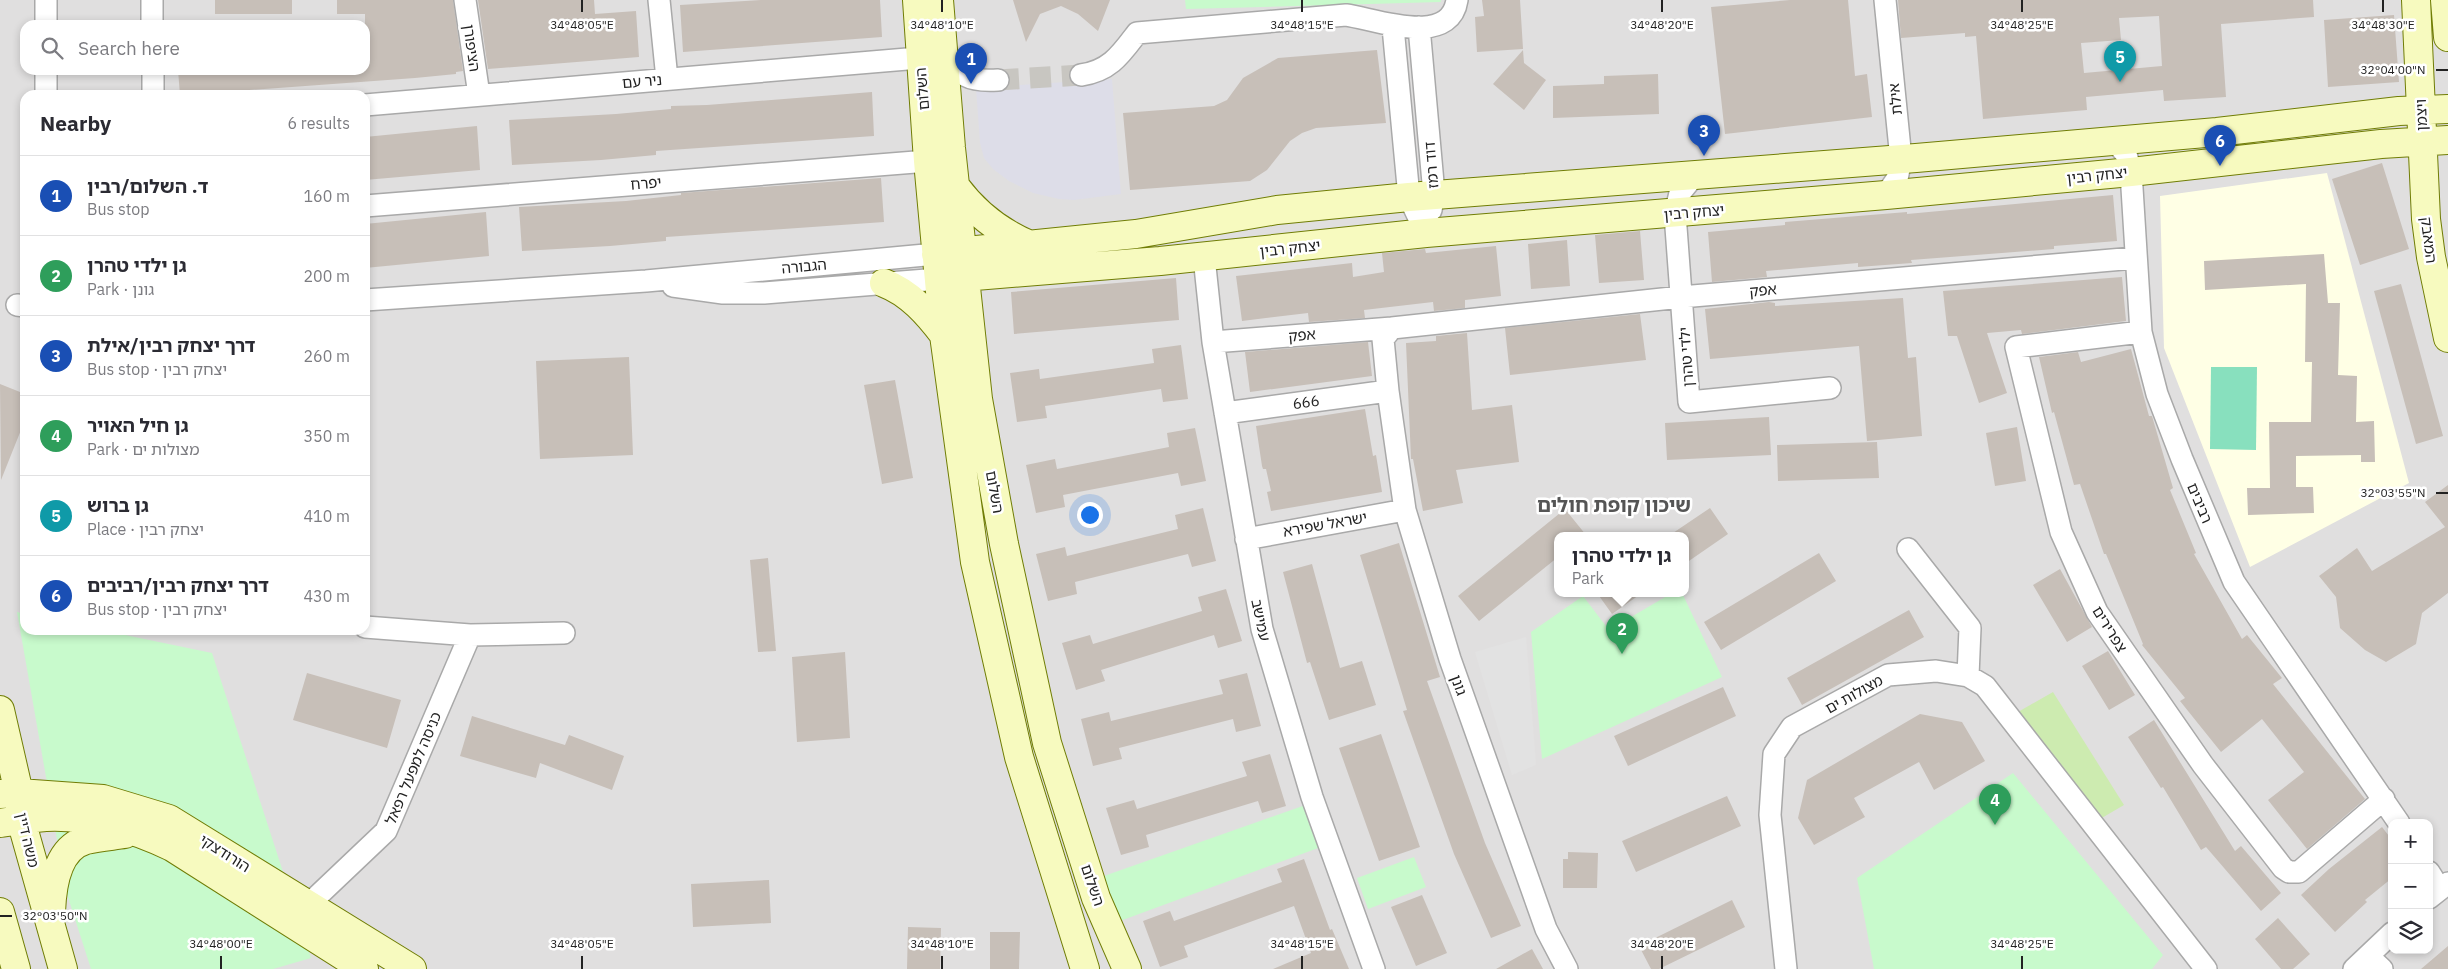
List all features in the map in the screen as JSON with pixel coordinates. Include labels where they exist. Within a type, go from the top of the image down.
[{"type":"main road","name":"השלום","points":[[917,0],[931,55],[956,187],[946,262],[944,336],[975,562],[1019,757],[1085,969]]},
{"type":"main road","name":"השלום","points":[[939,0],[931,55],[928,161],[946,262],[966,278],[978,399],[1004,544],[1047,743],[1096,898],[1127,969]]},
{"type":"main road","name":"ויצמן","points":[[2416,0],[2421,110],[2435,140]]},
{"type":"main road","points":[[2445,0],[2448,35]]},
{"type":"main road","points":[[946,262],[1032,245],[1136,234],[1303,207],[1422,196],[1901,160],[2115,141],[2421,110],[2448,109]]},
{"type":"main road","name":"יצחק רבין","points":[[966,278],[1204,257],[1426,234],[1675,214],[2131,172],[2435,140]]},
{"type":"main road","name":"המאבק","points":[[2435,140],[2431,257],[2448,338]]},
{"type":"main road","points":[[956,187],[985,220],[1000,230],[1032,245]]},
{"type":"main road","points":[[884,282],[898,289],[914,301],[944,336]]},
{"type":"main road","name":"משה דיין","points":[[0,710],[11,821],[51,926],[63,969]]},
{"type":"main road","name":"הורודצקי","points":[[9,793],[103,799],[170,819],[412,969]]},
{"type":"main road","name":"הורודצקי","points":[[11,821],[46,817],[80,818],[140,832],[172,846],[364,969]]},
{"type":"main road","points":[[51,926],[53,892],[57,874],[66,853],[84,840],[140,832]]},
{"type":"main road","points":[[0,912],[16,969]]},
{"type":"street","points":[[46,0],[46,20]]},
{"type":"street","points":[[152,0],[152,20]]},
{"type":"street","name":"הציפורן","points":[[465,0],[479,95]]},
{"type":"street","points":[[659,0],[667,79]]},
{"type":"street","points":[[1081,75],[1094,73],[1116,60],[1137,33],[1346,15],[1369,18],[1393,27],[1419,27],[1440,24],[1445,21],[1456,6],[1457,0]]},
{"type":"street","name":"אילת","points":[[1885,0],[1901,160],[1897,179],[1886,195]]},
{"type":"street","name":"דוד רמז","points":[[1393,27],[1422,196],[1426,234]]},
{"type":"street","name":"דוד רמז","points":[[1419,27],[1422,196]]},
{"type":"street","points":[[931,55],[968,78],[979,81],[998,80]]},
{"type":"street","name":"ניר עם","points":[[370,105],[931,55]]},
{"type":"street","points":[[46,75],[46,90]]},
{"type":"street","points":[[153,75],[153,90]]},
{"type":"street","name":"רביבים","points":[[2115,141],[2126,154],[2131,172],[2141,332],[2157,394],[2234,582],[2384,799],[2396,819]]},
{"type":"street","name":"יפרח","points":[[370,206],[928,161]]},
{"type":"street","name":"ילדי טהרן","points":[[1693,176],[1680,193],[1675,214],[1689,402],[1830,388]]},
{"type":"street","name":"עמישב","points":[[1204,257],[1213,342],[1262,629],[1312,797],[1374,969]]},
{"type":"street","name":"אפק","points":[[1213,342],[1392,328],[1681,297],[2135,258]]},
{"type":"street","name":"הגבורה","points":[[370,300],[946,262]]},
{"type":"street","name":"הגבורה","points":[[646,281],[724,293],[764,293],[884,282],[946,262]]},
{"type":"street","points":[[1388,391],[1384,339],[1392,328]]},
{"type":"street","name":"צפרירים","points":[[2141,332],[2016,347],[2061,532],[2098,612],[2112,636],[2203,765],[2283,868],[2289,872],[2299,872],[2384,799]]},
{"type":"street","name":"666","points":[[1225,413],[1388,391]]},
{"type":"street","name":"גונן","points":[[1388,391],[1405,510],[1450,659],[1546,929],[1567,969]]},
{"type":"street","name":"ישראל שפירא","points":[[1246,539],[1405,510]]},
{"type":"street","points":[[1908,549],[1970,628],[1968,676]]},
{"type":"street","points":[[370,627],[470,635],[564,633]]},
{"type":"street","name":"כניסה למפעל רפאל","points":[[308,905],[386,831],[470,635]]},
{"type":"street","name":"מצולות ים","points":[[1786,969],[1770,815],[1774,754],[1792,728],[1888,675],[1936,671],[1968,676],[1986,686],[2206,969]]},
{"type":"street","points":[[2368,965],[2388,938]]},
{"type":"shaded area","points":[[0,0],[2448,0],[2448,969],[0,969]]},
{"type":"shaded area","points":[[1112,79],[1121,194],[1074,200],[1059,199],[1033,193],[1009,181],[993,169],[984,158],[980,143],[976,88]]},
{"type":"shaded area","points":[[2327,173],[2409,483],[2250,567],[2164,348],[2160,196]]},
{"type":"shaded area","points":[[1526,637],[1536,765],[1512,775],[1475,652]]},
{"type":"green space","points":[[1185,0],[1441,0],[1441,2],[1186,9]]},
{"type":"green space","points":[[2211,367],[2257,367],[2256,450],[2210,449]]},
{"type":"green space","points":[[1582,597],[1584,597],[1609,630],[1665,597],[1684,597],[1722,677],[1542,759],[1531,632]]},
{"type":"green space","points":[[17,612],[20,613],[20,629]]},
{"type":"green space","points":[[21,635],[125,635],[212,653],[311,958],[273,969],[91,969],[66,891]]},
{"type":"green space","points":[[2053,692],[2124,805],[2095,822],[2011,716]]},
{"type":"green space","points":[[2013,773],[2163,955],[2152,969],[1874,969],[1857,878]]},
{"type":"green space","points":[[1314,802],[1329,844],[1120,921],[1104,876]]},
{"type":"green space","points":[[1414,857],[1426,887],[1368,909],[1357,878]]},
{"type":"building","points":[[215,0],[292,0],[292,14],[215,14]]},
{"type":"building","points":[[337,0],[453,0],[463,71],[456,72],[456,74],[415,78],[249,90],[180,90],[178,75],[370,75],[370,20],[365,20],[365,14],[337,14]]},
{"type":"building","points":[[478,0],[594,0],[595,14],[636,11],[639,57],[488,69]]},
{"type":"building","points":[[761,0],[880,0],[882,37],[683,52],[680,5]]},
{"type":"building","points":[[1013,0],[1110,0],[1098,31],[1078,14],[1061,6],[1040,14],[1026,42]]},
{"type":"building","points":[[1482,0],[1520,0],[1523,49],[1477,52],[1475,17],[1484,16]]},
{"type":"building","points":[[1790,0],[1848,0],[1855,76],[1867,74],[1872,117],[1725,134],[1711,7]]},
{"type":"building","points":[[1898,0],[2313,0],[2314,17],[2221,24],[2226,97],[2164,101],[2163,90],[2086,97],[2087,110],[1983,119],[1976,36],[1965,37],[1965,33],[1901,38]],"holes":[[[2159,16],[2162,66],[2084,73],[2081,43],[2121,40],[2119,18]]]},
{"type":"building","points":[[2394,15],[2399,82],[2328,87],[2324,20]]},
{"type":"building","points":[[1377,50],[1386,123],[1316,128],[1302,133],[1290,141],[1267,170],[1250,181],[1130,190],[1123,113],[1214,106],[1227,100],[1243,78],[1278,58]]},
{"type":"building","points":[[1523,50],[1524,63],[1546,80],[1524,110],[1493,84]]},
{"type":"building","points":[[1658,74],[1659,114],[1553,118],[1553,86],[1604,84],[1604,76]]},
{"type":"building","points":[[872,92],[874,136],[656,151],[656,155],[512,165],[509,120],[616,114],[671,109],[671,106],[707,105]]},
{"type":"building","points":[[477,126],[480,170],[370,180],[370,137]]},
{"type":"building","points":[[2382,163],[2409,249],[2360,265],[2332,179]]},
{"type":"building","points":[[881,178],[884,222],[666,237],[666,241],[522,251],[519,207],[626,201],[681,195],[681,193]]},
{"type":"building","points":[[2113,195],[2117,241],[2054,246],[2054,249],[1911,260],[1912,263],[1858,267],[1858,263],[1766,271],[1767,277],[1712,282],[1708,232],[1785,225],[1785,222],[1907,212],[1907,214]]},
{"type":"building","points":[[486,212],[489,256],[370,268],[370,224]]},
{"type":"building","points":[[1640,231],[1644,280],[1599,283],[1595,235]]},
{"type":"building","points":[[1567,240],[1570,286],[1531,289],[1528,244]]},
{"type":"building","points":[[1496,246],[1501,296],[1465,300],[1465,308],[1434,311],[1433,302],[1364,310],[1365,318],[1309,322],[1308,313],[1242,321],[1236,276],[1352,263],[1353,277],[1384,272],[1382,253],[1425,249],[1426,253]]},
{"type":"building","points":[[2324,254],[2328,303],[2340,303],[2338,375],[2357,376],[2356,422],[2374,421],[2375,462],[2361,462],[2361,455],[2296,456],[2296,487],[2313,487],[2314,513],[2248,515],[2247,488],[2270,488],[2269,422],[2311,422],[2312,362],[2305,362],[2306,284],[2205,290],[2204,261]]},
{"type":"building","points":[[2122,277],[2126,321],[2022,334],[2021,330],[1987,333],[2007,393],[1979,403],[1957,336],[1948,336],[1943,291]]},
{"type":"building","points":[[1176,278],[1179,320],[1014,334],[1011,292]]},
{"type":"building","points":[[2401,284],[2443,436],[2416,444],[2374,291]]},
{"type":"building","points":[[1903,298],[1908,358],[1916,357],[1922,436],[1867,441],[1859,346],[1710,359],[1705,309],[1769,302],[1775,303],[1775,306]]},
{"type":"building","points":[[1640,314],[1646,360],[1510,375],[1505,328]]},
{"type":"building","points":[[1467,333],[1472,410],[1512,405],[1519,462],[1456,470],[1463,503],[1423,511],[1413,459],[1411,459],[1406,343],[1436,341],[1436,336]]},
{"type":"building","points":[[1368,342],[1372,376],[1250,392],[1245,352]]},
{"type":"building","points":[[1181,345],[1188,399],[1163,402],[1161,389],[1045,406],[1047,418],[1017,422],[1010,373],[1039,369],[1040,379],[1154,363],[1152,349]]},
{"type":"building","points":[[2131,349],[2149,416],[2152,416],[2173,488],[2170,490],[2196,553],[2194,554],[2242,639],[2247,635],[2282,678],[2273,684],[2365,799],[2307,849],[2268,800],[2304,772],[2262,719],[2221,752],[2180,701],[2185,698],[2142,645],[2106,554],[2104,554],[2080,484],[2074,485],[2054,412],[2052,413],[2039,357],[2078,352],[2081,362]]},
{"type":"building","points":[[629,357],[633,455],[540,459],[536,361]]},
{"type":"building","points":[[895,380],[913,478],[882,484],[864,385]]},
{"type":"building","points":[[0,384],[20,392],[20,432],[1,480]]},
{"type":"building","points":[[1365,409],[1373,456],[1376,455],[1382,492],[1271,511],[1267,492],[1271,491],[1266,469],[1263,469],[1262,466],[1256,426]]},
{"type":"building","points":[[1769,417],[1771,455],[1667,460],[1665,423]]},
{"type":"building","points":[[2017,427],[2026,481],[1995,486],[1986,433]]},
{"type":"building","points":[[1195,428],[1206,481],[1181,486],[1178,473],[1063,495],[1065,507],[1036,513],[1026,465],[1055,459],[1057,469],[1169,447],[1167,433]]},
{"type":"building","points":[[1877,442],[1879,478],[1778,481],[1777,445]]},
{"type":"building","points":[[2448,485],[2448,593],[2422,613],[2416,644],[2386,662],[2365,650],[2340,628],[2336,597],[2319,576],[2357,548],[2372,571],[2445,527],[2425,502]]},
{"type":"building","points":[[1203,508],[1216,561],[1192,567],[1188,554],[1075,582],[1077,594],[1048,601],[1036,554],[1065,547],[1067,556],[1178,529],[1175,515]]},
{"type":"building","points":[[1710,508],[1728,534],[1689,561],[1689,532],[1674,532]]},
{"type":"building","points":[[1565,509],[1584,532],[1554,532],[1554,560],[1479,621],[1458,596]]},
{"type":"building","points":[[1399,543],[1440,677],[1427,681],[1485,843],[1521,926],[1491,938],[1454,854],[1403,711],[1407,710],[1360,555]]},
{"type":"building","points":[[1819,553],[1836,581],[1721,650],[1704,622]]},
{"type":"building","points":[[768,558],[776,651],[758,652],[750,560]]},
{"type":"building","points":[[1312,564],[1340,668],[1362,661],[1376,705],[1329,720],[1310,662],[1307,663],[1283,572]]},
{"type":"building","points":[[2060,569],[2092,627],[2067,642],[2033,585]]},
{"type":"building","points":[[1226,589],[1242,641],[1218,648],[1214,635],[1101,670],[1105,681],[1076,690],[1062,643],[1090,635],[1093,644],[1202,611],[1198,597]]},
{"type":"building","points":[[1600,597],[1636,597],[1612,614]]},
{"type":"building","points":[[1909,610],[1924,637],[1802,705],[1787,678]]},
{"type":"building","points":[[2108,651],[2135,695],[2109,710],[2082,666]]},
{"type":"building","points":[[845,652],[850,738],[797,742],[792,657]]},
{"type":"building","points":[[307,673],[401,700],[387,748],[293,720]]},
{"type":"building","points":[[1247,673],[1261,726],[1236,732],[1233,719],[1119,748],[1122,759],[1093,766],[1081,719],[1109,712],[1111,721],[1223,694],[1219,680]]},
{"type":"building","points":[[1723,687],[1736,716],[1628,766],[1614,736]]},
{"type":"building","points":[[1920,714],[1962,722],[1985,761],[1934,790],[1919,762],[1854,798],[1865,817],[1814,845],[1798,818],[1807,780]]},
{"type":"building","points":[[472,716],[565,745],[569,735],[624,756],[612,790],[540,763],[536,778],[460,756]]},
{"type":"building","points":[[2154,720],[2235,851],[2241,846],[2281,893],[2261,911],[2206,847],[2201,850],[2163,787],[2161,788],[2128,737]]},
{"type":"building","points":[[1381,734],[1420,847],[1379,861],[1339,748]]},
{"type":"building","points":[[1270,754],[1286,806],[1262,813],[1258,801],[1146,835],[1149,847],[1121,855],[1106,808],[1134,800],[1137,809],[1247,776],[1242,762]]},
{"type":"building","points":[[1727,796],[1741,826],[1636,872],[1622,841]]},
{"type":"building","points":[[2382,827],[2388,835],[2388,881],[2365,900],[2367,902],[2335,932],[2301,895],[2329,869]]},
{"type":"building","points":[[1568,852],[1598,853],[1597,888],[1563,888],[1563,859],[1568,859]]},
{"type":"building","points":[[1304,859],[1330,930],[1332,929],[1349,969],[1273,969],[1311,953],[1294,906],[1184,946],[1188,957],[1160,967],[1143,921],[1170,911],[1174,921],[1282,882],[1277,869]]},
{"type":"building","points":[[769,880],[771,923],[693,927],[691,884]]},
{"type":"building","points":[[1422,895],[1447,953],[1416,966],[1391,907]]},
{"type":"building","points":[[1732,900],[1745,927],[1659,969],[1651,969],[1639,946]]},
{"type":"building","points":[[2278,918],[2310,954],[2293,969],[2281,969],[2255,939]]},
{"type":"building","points":[[908,927],[941,928],[940,969],[907,969]]},
{"type":"building","points":[[990,932],[1020,932],[1019,969],[990,969]]},
{"type":"building","points":[[2448,946],[2448,969],[2421,969]]},
{"type":"building","points":[[1532,949],[1543,969],[1496,969]]},
{"type":"tunnel","points":[[998,80],[1081,75]]},
{"type":"place","name":"גן ברוש","points":[[2120,82]]},
{"type":"place","name":"ד. השלום/רבין","points":[[971,84]]},
{"type":"place","name":"דרך יצחק רבין/אילת","points":[[1704,156]]},
{"type":"place","name":"דרך יצחק רבין/רביבים","points":[[2220,166]]},
{"type":"place","name":"גן ילדי טהרן","points":[[1622,654]]},
{"type":"place","name":"גן חיל האויר","points":[[1995,825]]},
{"type":"district","name":"שיכון קופת חולים","points":[[1614,504]]}]
